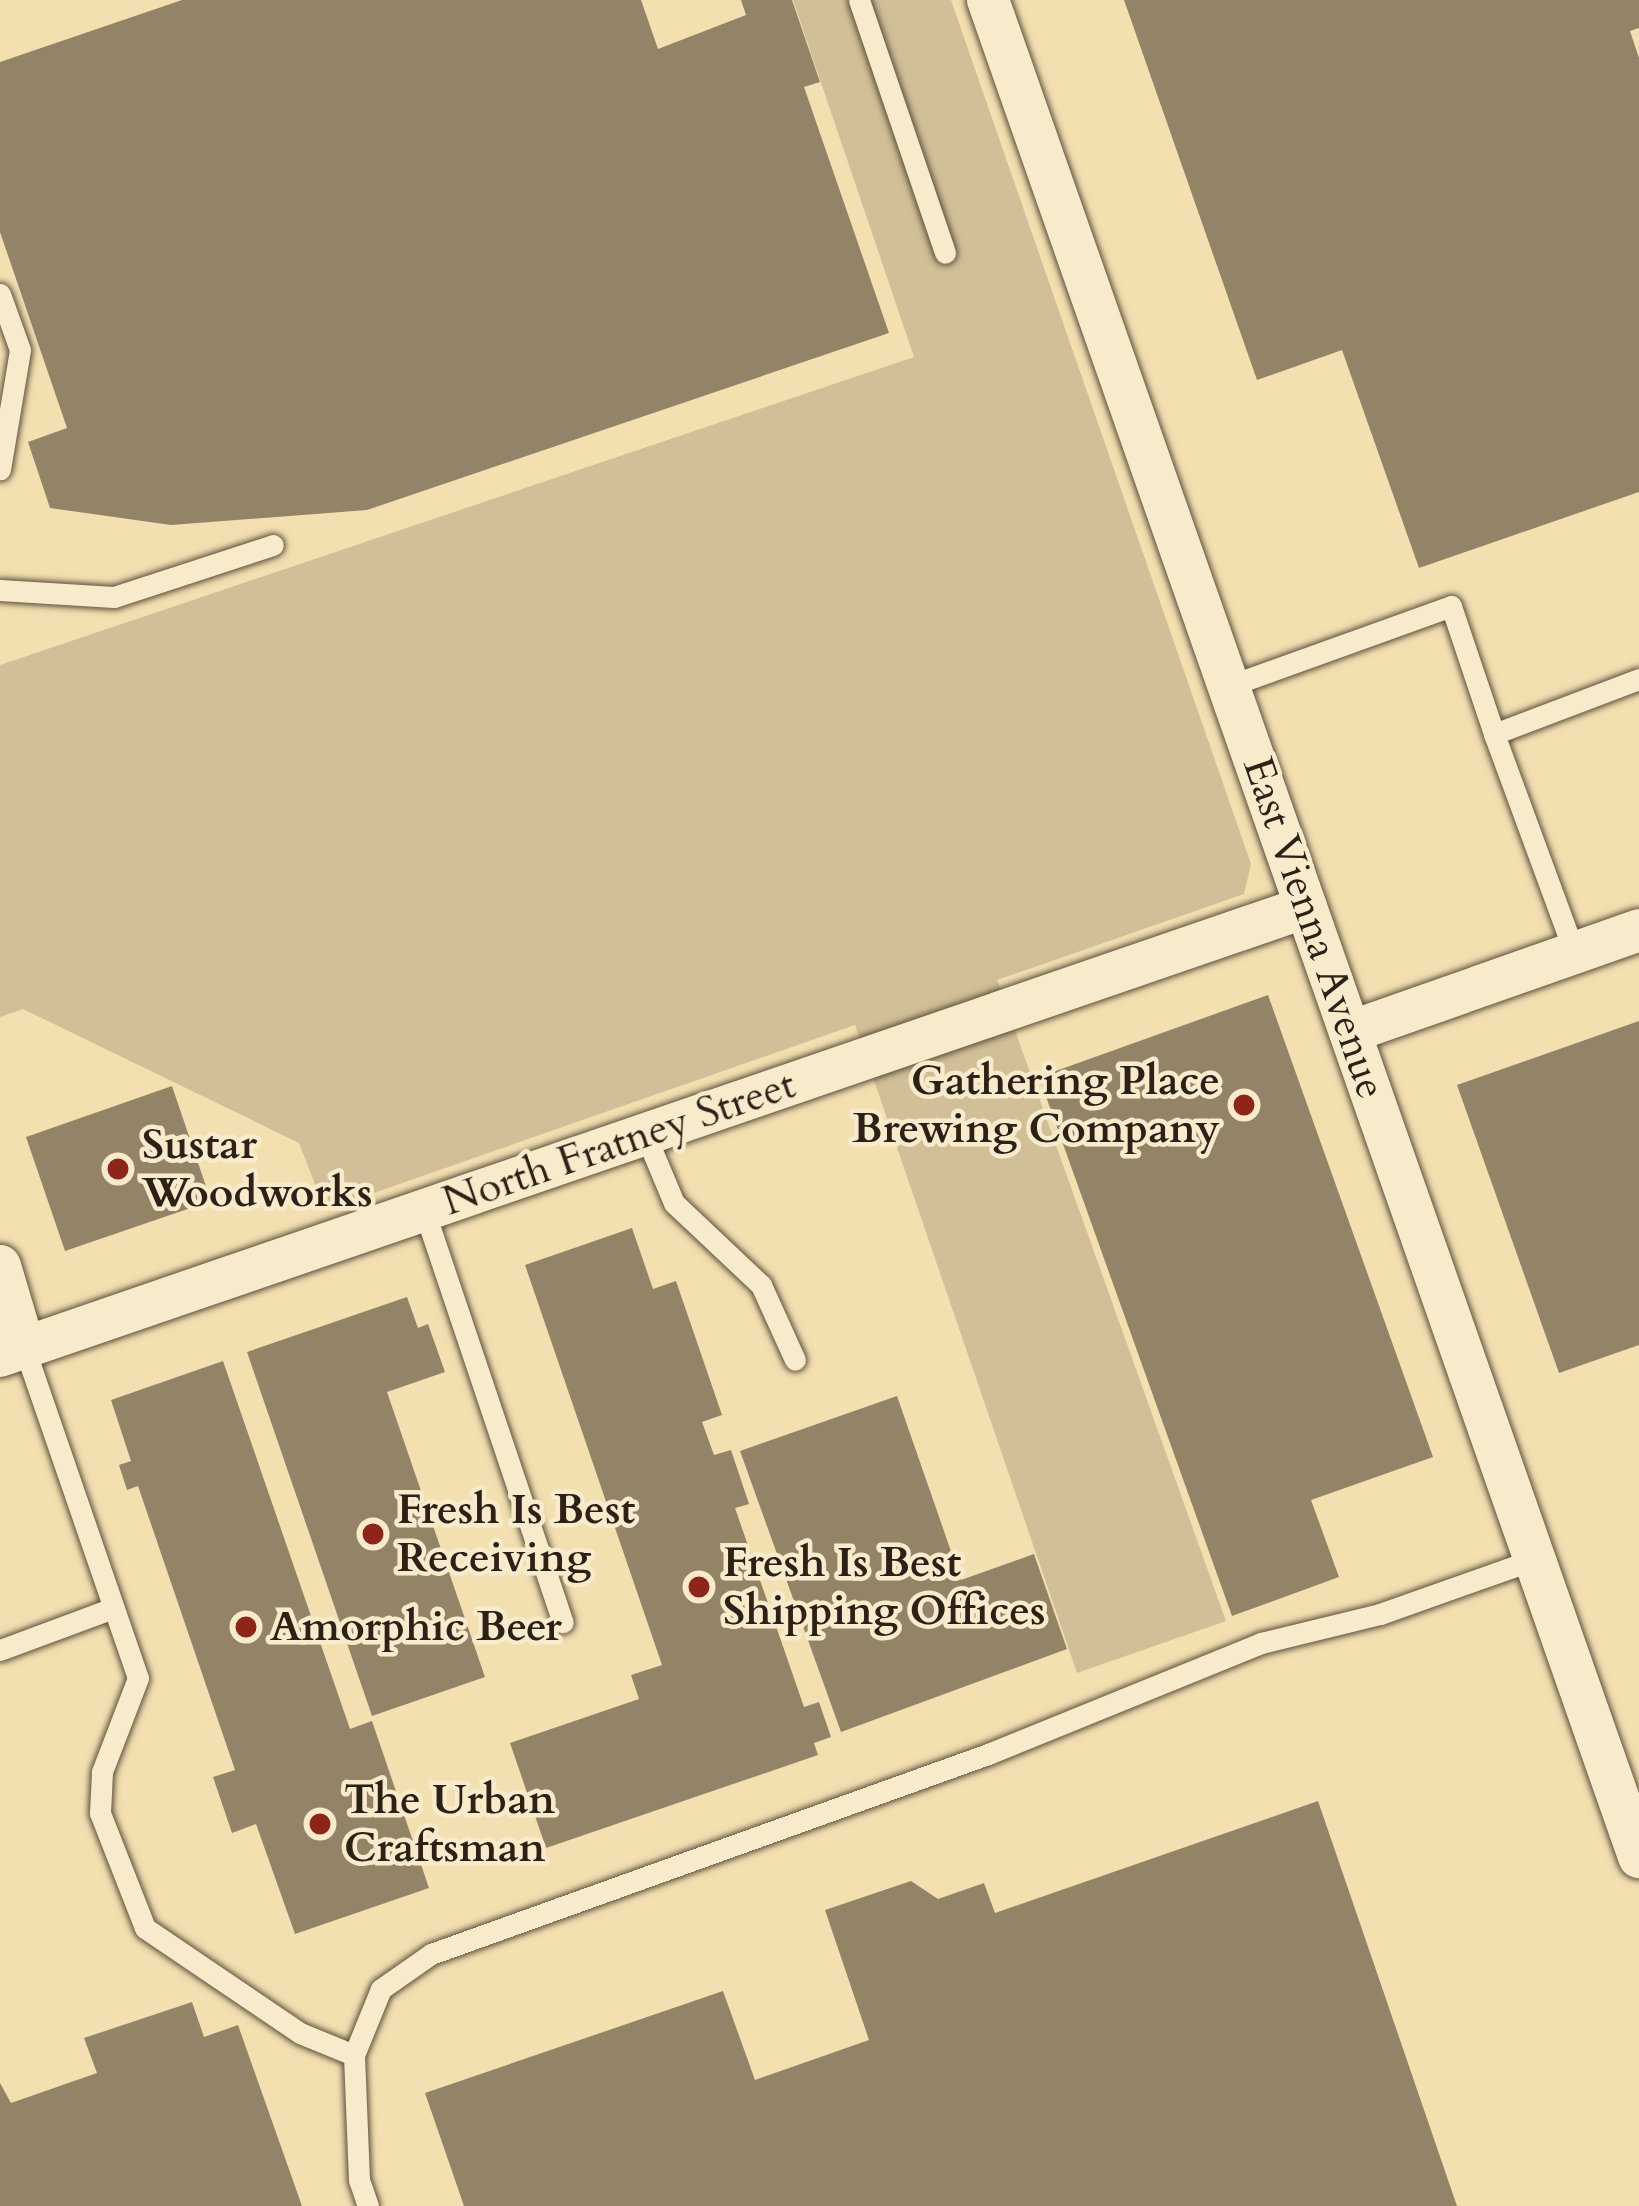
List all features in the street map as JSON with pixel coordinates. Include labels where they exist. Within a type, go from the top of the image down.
[{"type":"street","name":"East Vienna Avenue","points":[[988,0],[1535,1558],[1622,1755],[1639,1857]]},
{"type":"street","name":"North Fratney Street","points":[[12,1351],[1306,907]]},
{"type":"street","points":[[1350,1032],[1639,930]]},
{"type":"street","points":[[0,1266],[12,1351]]},
{"type":"lane","points":[[859,0],[945,253]]},
{"type":"lane","points":[[0,294],[10,353],[0,470]]},
{"type":"lane","points":[[0,590],[114,597],[274,545]]},
{"type":"lane","points":[[1228,686],[1451,606],[1574,952]]},
{"type":"lane","points":[[1495,734],[1639,679]]},
{"type":"lane","points":[[645,1134],[674,1204],[761,1285],[795,1360]]},
{"type":"lane","points":[[424,1210],[563,1622]]},
{"type":"lane","points":[[12,1351],[138,1678],[102,1772],[100,1813],[145,1928],[300,2033],[354,2055]]},
{"type":"lane","points":[[368,2206],[359,2180],[354,2055],[381,1989],[431,1954],[988,1754],[1261,1643],[1380,1614],[1535,1558]]},
{"type":"lane","points":[[0,1650],[113,1608]]},
{"type":"shaded area","points":[[793,0],[951,0],[1251,864],[1244,894],[997,980],[1226,1621],[1077,1673],[855,1025],[325,1210],[299,1143],[23,1009],[0,1017],[0,665],[914,357]]},
{"type":"building","points":[[182,0],[641,0],[658,49],[746,15],[741,0],[792,0],[820,82],[804,87],[889,333],[367,510],[171,525],[50,508],[28,442],[67,428],[0,232],[0,62]]},
{"type":"building","points":[[1124,0],[1639,0],[1639,28],[1630,31],[1639,58],[1639,492],[1419,568],[1342,350],[1257,380]]},
{"type":"building","points":[[1268,995],[1433,1457],[1311,1500],[1339,1577],[1232,1616],[1039,1077]]},
{"type":"building","points":[[1639,1021],[1639,1345],[1559,1373],[1457,1085]]},
{"type":"building","name":"Sustar Woodworks","points":[[172,1086],[211,1201],[65,1251],[26,1137]]},
{"type":"building","name":"Fresh Is Best Shipping Offices","points":[[632,1228],[653,1289],[676,1281],[722,1415],[702,1422],[714,1455],[731,1450],[749,1504],[735,1508],[804,1707],[819,1702],[831,1737],[814,1743],[818,1755],[546,1848],[510,1743],[639,1699],[631,1675],[662,1665],[525,1265]]},
{"type":"building","name":"Fresh Is Best Receiving","points":[[407,1297],[418,1328],[428,1324],[445,1372],[387,1392],[485,1677],[372,1716],[247,1352]]},
{"type":"building","points":[[223,1361],[350,1729],[372,1721],[429,1888],[295,1934],[256,1824],[232,1833],[213,1777],[235,1770],[138,1486],[127,1490],[119,1465],[131,1461],[111,1400]]},
{"type":"building","points":[[897,1396],[961,1580],[1034,1554],[1067,1649],[841,1732],[740,1451]]},
{"type":"building","points":[[1318,1801],[1457,2206],[464,2206],[425,2093],[723,1991],[755,2080],[869,2040],[825,1910],[911,1881],[938,1899],[984,1883],[995,1913]]},
{"type":"building","points":[[192,2002],[204,2037],[238,2025],[302,2206],[0,2206],[0,2083],[11,2103],[97,2073],[84,2038]]},
{"type":"place","name":"Gathering Place Brewing Company","points":[[1244,1105]]},
{"type":"place","name":"Sustar Woodworks","points":[[118,1169]]},
{"type":"place","name":"Fresh Is Best Receiving","points":[[373,1534]]},
{"type":"place","name":"Fresh Is Best Shipping Offices","points":[[699,1587]]},
{"type":"place","name":"Amorphic Beer","points":[[246,1627]]},
{"type":"place","name":"The Urban Craftsman","points":[[320,1824]]}]
